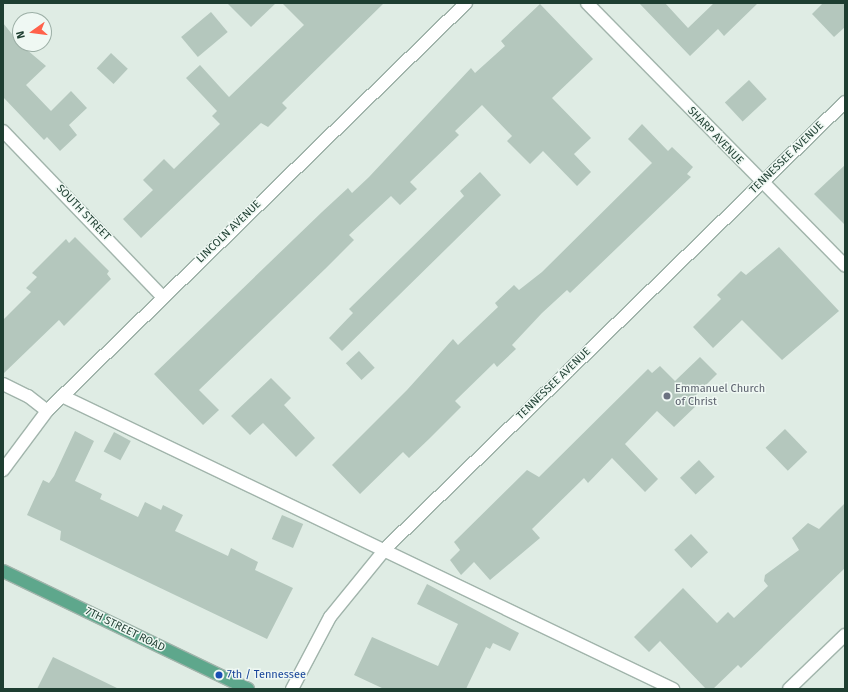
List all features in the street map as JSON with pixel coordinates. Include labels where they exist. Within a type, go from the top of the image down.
[{"type":"main road","name":"7TH STREET ROAD","points":[[3,571],[248,689]]},
{"type":"street","name":"LINCOLN AVENUE","points":[[3,470],[47,411],[162,296],[466,3]]},
{"type":"street","name":"SHARP AVENUE","points":[[587,3],[845,266]]},
{"type":"street","name":"TENNESSEE AVENUE","points":[[292,689],[330,617],[383,551],[845,102]]},
{"type":"street","name":"SOUTH STREET","points":[[3,131],[162,296]]},
{"type":"street","points":[[3,384],[28,396],[47,411]]},
{"type":"street","points":[[62,396],[673,689]]},
{"type":"street","points":[[789,689],[845,635]]},
{"type":"building","points":[[227,3],[276,3],[251,27]]},
{"type":"building","points":[[282,3],[384,3],[282,103],[287,108],[268,127],[261,123],[141,238],[123,219],[153,190],[143,180],[164,159],[174,169],[220,124],[212,116],[217,111],[186,78],[200,65],[229,97],[304,25]]},
{"type":"building","points":[[639,3],[665,3],[688,28],[714,3],[758,3],[724,36],[718,29],[690,56]]},
{"type":"building","points":[[823,3],[845,3],[845,27],[834,37],[812,14]]},
{"type":"building","points":[[540,4],[593,59],[552,98],[591,138],[574,154],[591,172],[577,186],[543,151],[530,164],[507,141],[512,136],[482,105],[455,131],[459,135],[410,182],[417,189],[400,205],[391,196],[349,235],[354,240],[199,390],[219,410],[203,425],[154,374],[348,188],[352,193],[369,177],[471,68],[475,73],[505,46],[501,41]]},
{"type":"building","points":[[211,12],[228,32],[198,57],[181,37]]},
{"type":"building","points":[[3,23],[12,34],[12,52],[29,52],[46,66],[26,85],[51,111],[71,91],[87,108],[69,125],[77,135],[60,151],[47,137],[44,140],[3,97]]},
{"type":"building","points":[[111,53],[128,69],[113,84],[97,68]]},
{"type":"building","points":[[749,80],[767,99],[743,122],[725,103]]},
{"type":"building","points":[[642,124],[668,151],[672,147],[693,167],[687,174],[691,177],[570,293],[567,290],[542,313],[512,345],[516,349],[497,367],[494,363],[455,401],[461,407],[429,439],[409,458],[403,452],[360,494],[332,465],[407,390],[453,339],[458,345],[498,307],[495,303],[514,285],[519,290],[542,272],[652,163],[628,139]]},
{"type":"building","points":[[845,165],[845,225],[814,194]]},
{"type":"building","points":[[480,172],[501,195],[342,351],[329,338],[353,313],[349,309],[464,196],[460,191]]},
{"type":"building","points":[[75,237],[109,271],[107,274],[111,279],[64,326],[59,320],[3,374],[3,320],[31,292],[26,288],[37,277],[32,273],[66,239],[69,243]]},
{"type":"building","points":[[779,247],[839,311],[782,360],[742,320],[713,348],[693,327],[721,299],[717,295],[741,271],[746,275]]},
{"type":"building","points":[[359,351],[375,368],[362,380],[346,363]]},
{"type":"building","points":[[700,357],[717,374],[692,399],[698,404],[674,427],[657,411],[625,444],[658,479],[645,492],[612,458],[588,483],[584,478],[532,529],[540,538],[490,580],[474,562],[461,575],[450,560],[460,550],[454,542],[527,470],[539,477],[648,369],[652,373],[660,366],[675,381]]},
{"type":"building","points":[[271,378],[291,398],[284,405],[315,438],[296,457],[263,423],[250,435],[231,416]]},
{"type":"building","points":[[785,429],[807,452],[788,471],[766,448]]},
{"type":"building","points":[[75,431],[94,441],[75,481],[102,494],[100,499],[138,517],[145,502],[161,510],[163,505],[183,515],[175,531],[228,556],[231,548],[258,562],[255,570],[293,588],[267,639],[60,540],[61,531],[27,515],[43,480],[49,483],[54,476]]},
{"type":"building","points":[[114,432],[131,441],[120,460],[104,451]]},
{"type":"building","points":[[699,460],[715,477],[696,495],[680,478]]},
{"type":"building","points":[[845,503],[845,568],[741,668],[738,665],[713,689],[706,689],[660,641],[649,652],[634,637],[683,588],[717,623],[728,612],[734,618],[768,586],[764,581],[765,575],[799,550],[792,538],[808,523],[819,529]]},
{"type":"building","points":[[282,515],[303,524],[293,548],[272,539]]},
{"type":"building","points":[[691,534],[708,552],[691,568],[674,550]]},
{"type":"building","points":[[427,584],[519,633],[510,651],[493,643],[490,649],[486,647],[466,689],[384,689],[354,675],[372,637],[438,666],[458,624],[417,604]]},
{"type":"building","points":[[53,657],[119,689],[37,689]]},
{"type":"place","name":"Emmanuel Church of Christ","points":[[667,396]]},
{"type":"place","name":"7th / Tennessee","points":[[219,675]]}]
